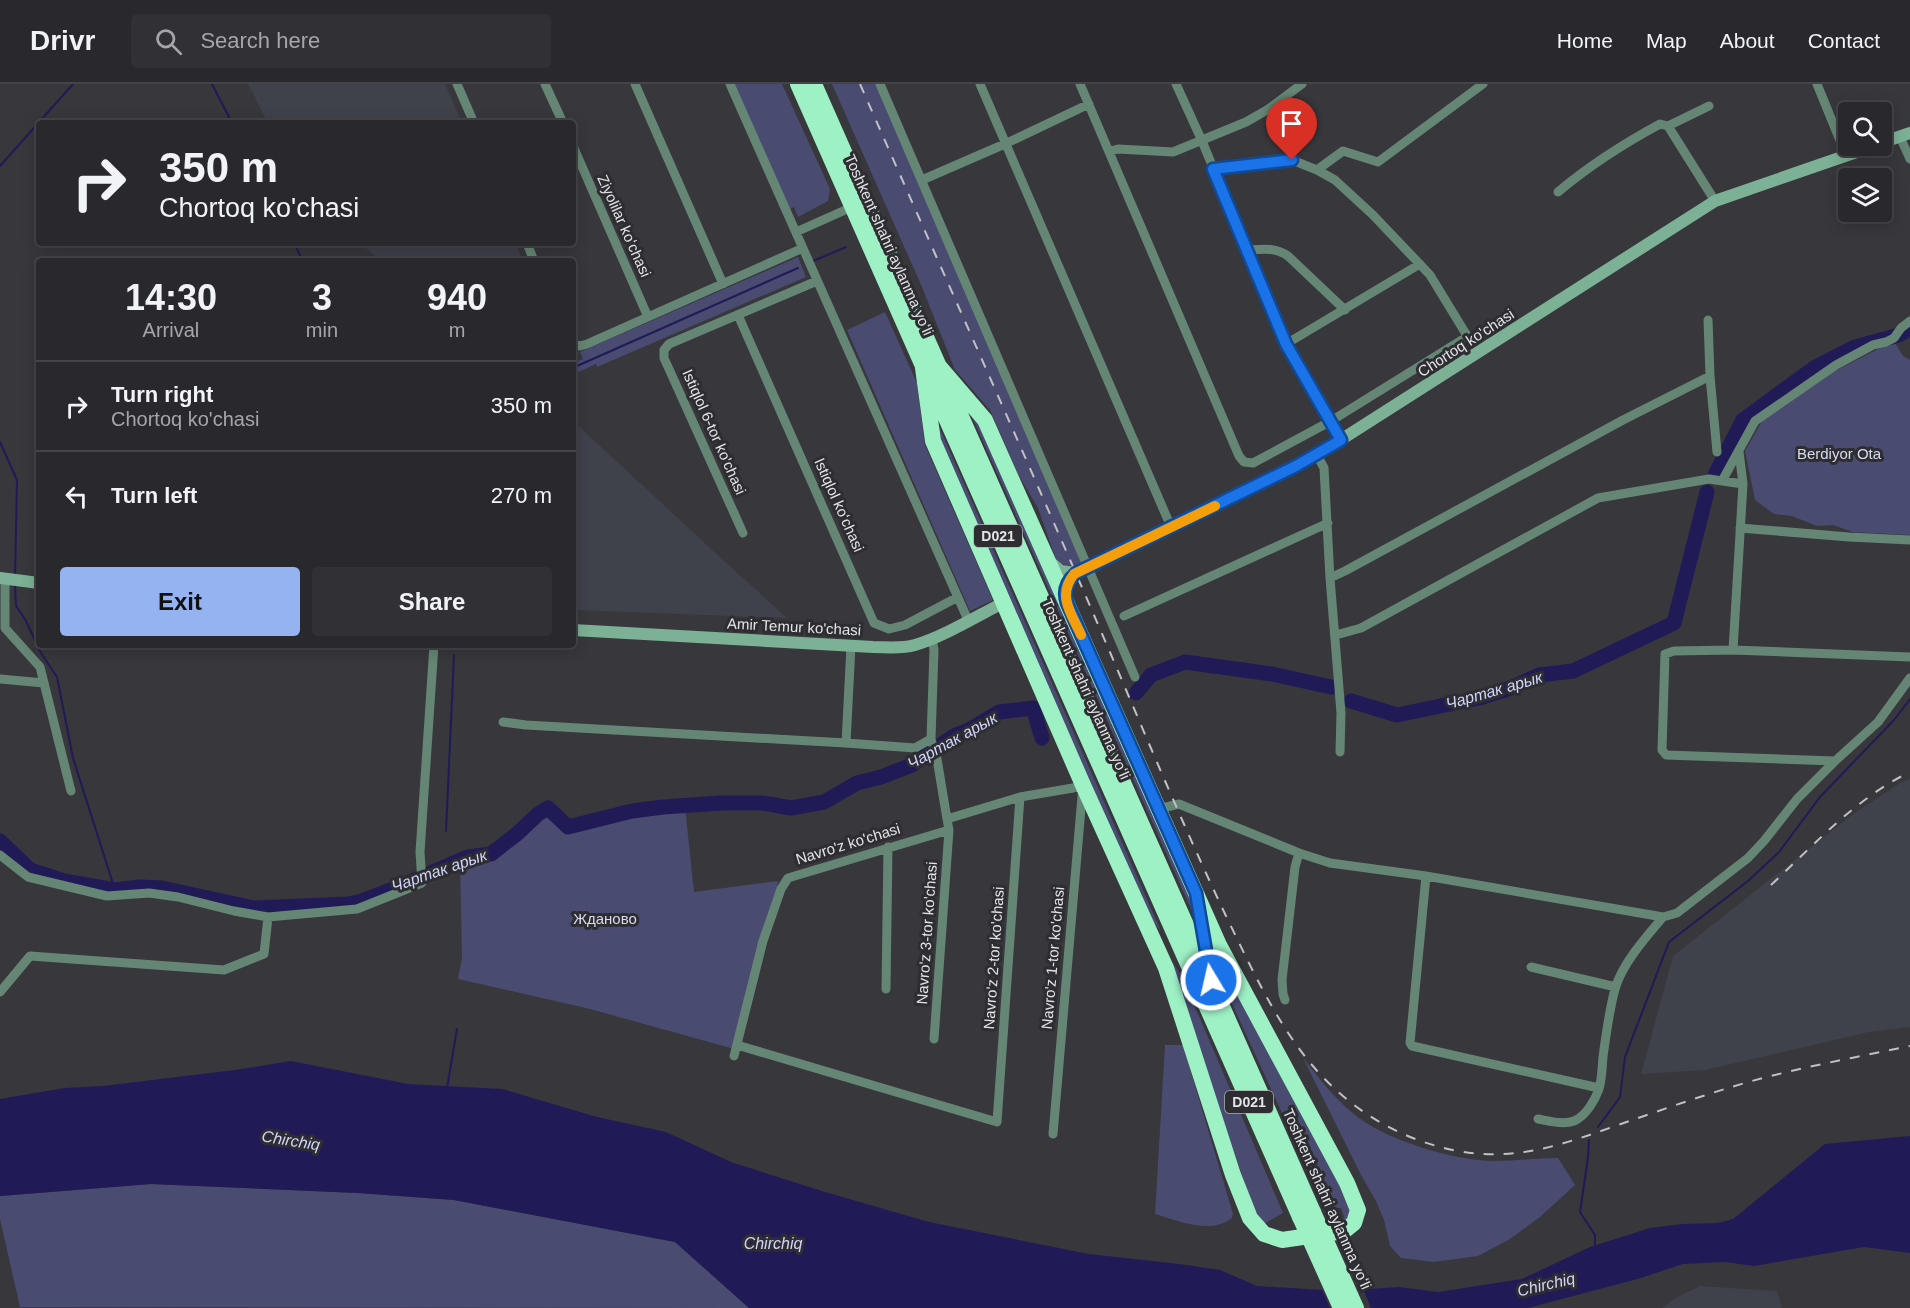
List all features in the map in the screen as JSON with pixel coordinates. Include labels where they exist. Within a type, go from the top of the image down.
[{"type":"highway","name":"Toshkent shahri aylanma yoʻli","points":[[798,84],[859,204]]},
{"type":"highway","name":"Toshkent shahri aylanma yoʻli","points":[[814,84],[859,204],[1307,1215],[1341,1308]]},
{"type":"highway","points":[[930,366],[986,420],[1219,945],[1358,1206],[1358,1214],[1354,1223],[1344,1231],[1282,1240],[1264,1234],[1250,1218],[1233,1175],[1171,982],[933,441],[930,366]]},
{"type":"highway","points":[[1196,893],[1205,984]]},
{"type":"highway","points":[[1142,916],[1205,984]]},
{"type":"highway","name":"Toshkent shahri aylanma yoʻli","points":[[1307,1215],[1356,1308]]},
{"type":"street","points":[[457,84],[473,120]]},
{"type":"street","points":[[545,84],[562,120]]},
{"type":"street","points":[[635,84],[723,284]]},
{"type":"street","points":[[730,84],[968,620]]},
{"type":"street","points":[[880,84],[1135,677]]},
{"type":"street","points":[[980,84],[1171,527]]},
{"type":"street","points":[[1080,84],[1242,460],[1246,463],[1253,463],[1330,421],[1465,338],[1466,334],[1430,275],[1373,215],[1335,180],[1292,160],[1213,169]]},
{"type":"street","points":[[1176,84],[1286,344],[1341,440]]},
{"type":"street","points":[[1110,151],[1118,149],[1173,152],[1246,122],[1302,84]]},
{"type":"street","points":[[1317,170],[1343,152],[1374,162],[1381,160],[1484,84]]},
{"type":"street","points":[[1817,84],[1838,135]]},
{"type":"street","points":[[922,180],[1089,104]]},
{"type":"street","points":[[1558,192],[1588,166],[1623,144],[1660,124],[1668,126],[1709,106]]},
{"type":"street","points":[[1668,126],[1715,201]]},
{"type":"street","points":[[1905,135],[1910,159]]},
{"type":"street","name":"Ziyolilar koʻchasi","points":[[576,153],[648,317]]},
{"type":"street","name":"Chortoq ko'chasi","points":[[1076,573],[1317,455],[1715,201],[1843,156]]},
{"type":"street","points":[[796,232],[859,204]]},
{"type":"street","points":[[576,344],[587,344],[804,248]]},
{"type":"street","points":[[1247,250],[1272,248],[1280,250],[1345,310]]},
{"type":"street","points":[[1286,344],[1420,264]]},
{"type":"street","points":[[738,315],[817,281]]},
{"type":"street","name":"Istiqlol 6-tor ko'chasi","points":[[738,315],[669,344],[664,350],[664,358],[743,533]]},
{"type":"street","name":"Istiqlol koʻchasi","points":[[738,315],[874,623],[889,629],[905,625],[958,597]]},
{"type":"street","points":[[1708,320],[1710,376],[1717,452]]},
{"type":"street","points":[[1722,481],[1755,421],[1836,365],[1897,335],[1901,328],[1910,321]]},
{"type":"street","points":[[1330,578],[1623,420],[1710,376]]},
{"type":"street","points":[[1733,650],[1743,484],[1739,452]]},
{"type":"street","points":[[1317,455],[1323,468],[1328,523],[1341,713],[1340,752]]},
{"type":"street","points":[[1336,635],[1361,628],[1598,498],[1709,479],[1743,484]]},
{"type":"street","points":[[1124,616],[1328,523]]},
{"type":"street","points":[[1740,528],[1910,540]]},
{"type":"street","points":[[1047,558],[1056,569],[1076,573],[1065,589],[1067,603]]},
{"type":"street","points":[[36,583],[9,579],[5,628],[40,668],[71,791]]},
{"type":"street","name":"Amir Temur ko'chasi","points":[[576,630],[903,647],[932,638],[1004,603]]},
{"type":"street","points":[[932,638],[934,650],[931,741],[937,759],[949,830]]},
{"type":"street","points":[[846,742],[851,646]]},
{"type":"street","points":[[0,855],[28,877],[107,896],[149,893],[178,897],[254,916],[268,917],[357,909],[422,883],[420,852],[434,648]]},
{"type":"street","points":[[1835,761],[1669,756],[1664,753],[1665,654],[1674,651],[1733,650],[1910,657]]},
{"type":"street","points":[[1158,809],[1179,804],[1299,853],[1330,863],[1426,876],[1663,916],[1677,913],[1748,858],[1797,799],[1878,722],[1910,678]]},
{"type":"street","points":[[0,679],[44,683]]},
{"type":"street","points":[[502,722],[915,748],[931,741]]},
{"type":"street","points":[[946,819],[1020,796],[1073,788],[1083,784]]},
{"type":"street","name":"Navro'z 1-tor ko'chasi","points":[[1053,1134],[1083,784]]},
{"type":"street","name":"Navro'z 2-tor ko'chasi","points":[[737,1045],[997,1122],[1020,796]]},
{"type":"street","name":"Navro'z ko'chasi","points":[[734,1056],[763,941],[785,881],[797,874],[949,830]]},
{"type":"street","name":"Navro'z 3-tor ko'chasi","points":[[934,1039],[949,830]]},
{"type":"street","points":[[886,989],[888,847]]},
{"type":"street","points":[[1285,1000],[1282,980],[1295,867],[1299,853]]},
{"type":"street","points":[[1426,876],[1413,995],[1410,1043],[1412,1046],[1599,1088]]},
{"type":"street","points":[[1538,1119],[1560,1123],[1571,1122],[1578,1120],[1584,1114],[1599,1088],[1616,987],[1634,952],[1663,916]]},
{"type":"street","points":[[0,992],[30,956],[224,970],[264,954],[268,917]]},
{"type":"street","points":[[1531,967],[1616,987]]},
{"type":"shaded area","points":[[248,84],[445,84],[461,120],[266,120]]},
{"type":"shaded area","points":[[364,246],[516,246],[522,258],[378,258]]},
{"type":"shaded area","points":[[576,424],[721,558],[787,618],[576,610]]},
{"type":"shaded area","points":[[1910,779],[1910,1027],[1869,1032],[1706,1070],[1641,1074],[1673,956],[1853,814],[1900,783]]},
{"type":"shaded area","points":[[1700,1286],[1777,1291],[1782,1308],[1662,1308],[1677,1297]]},
{"type":"green space","points":[[734,84],[782,84],[830,189],[828,201],[798,217],[794,207],[790,209]]},
{"type":"green space","points":[[832,84],[876,84],[1083,562],[1068,566],[1055,557],[1038,508],[1019,476],[990,410],[955,370],[922,287]]},
{"type":"green space","points":[[798,257],[806,277],[597,367],[596,364],[576,373],[576,362],[583,359],[580,352]]},
{"type":"green space","points":[[885,312],[917,383],[925,445],[993,600],[970,611],[847,330]]},
{"type":"green space","name":"Berdiyor Ota","points":[[1894,341],[1903,356],[1910,360],[1910,535],[1853,532],[1833,525],[1817,526],[1792,516],[1774,514],[1755,500],[1745,451],[1762,421],[1835,371]]},
{"type":"green space","points":[[968,408],[983,423],[1194,903],[1195,918]]},
{"type":"green space","points":[[938,424],[1161,931],[1147,915],[938,439]]},
{"type":"green space","name":"Жданово","points":[[685,807],[694,892],[778,881],[734,1049],[590,1009],[458,979],[462,958],[460,866],[476,860],[496,859],[543,815],[550,814],[568,832]]},
{"type":"green space","points":[[1210,937],[1352,1207],[1351,1216],[1339,1226],[1344,1217],[1341,1208],[1326,1209],[1212,960]]},
{"type":"green space","points":[[1166,955],[1181,974],[1283,1213],[1264,1224],[1253,1207]]},
{"type":"green space","points":[[1165,1045],[1183,1045],[1233,1214],[1232,1218],[1224,1223],[1214,1226],[1194,1225],[1155,1214]]},
{"type":"green space","points":[[1303,1058],[1329,1090],[1351,1112],[1372,1126],[1405,1142],[1461,1158],[1479,1160],[1558,1158],[1575,1185],[1540,1217],[1510,1239],[1478,1256],[1434,1262],[1401,1258],[1390,1246],[1384,1220],[1376,1201]]},
{"type":"green space","points":[[151,1184],[358,1193],[454,1200],[675,1242],[749,1308],[20,1307],[0,1219],[0,1196]]},
{"type":"water","name":"Chirchiq","points":[[291,1061],[408,1084],[502,1089],[597,1117],[666,1132],[731,1162],[929,1222],[1089,1254],[1220,1270],[1257,1286],[1339,1291],[1399,1287],[1438,1292],[1522,1279],[1590,1247],[1650,1228],[1718,1223],[1733,1219],[1825,1144],[1910,1136],[1910,1253],[1864,1247],[1754,1266],[1725,1262],[1683,1264],[1641,1278],[1528,1308],[749,1308],[675,1242],[454,1200],[358,1193],[151,1184],[0,1196],[0,1099],[65,1088],[103,1086]]},
{"type":"pier","points":[[1362,1286],[1371,1308],[1330,1308],[1321,1287]]},
{"type":"waterway","points":[[41,120],[73,84]]},
{"type":"waterway","points":[[212,84],[230,120]]},
{"type":"waterway","points":[[0,166],[36,126]]},
{"type":"waterway","points":[[296,246],[302,258]]},
{"type":"waterway","points":[[813,261],[846,247]]},
{"type":"waterway","points":[[577,366],[798,268]]},
{"type":"waterway","name":"Чартак арык","points":[[1715,475],[1743,420],[1814,368],[1855,347],[1899,335],[1910,328]]},
{"type":"waterway","points":[[0,442],[17,480],[15,577]]},
{"type":"waterway","name":"Чартак арык","points":[[1351,701],[1397,715],[1479,698],[1508,689],[1539,675],[1573,671],[1674,623],[1707,492]]},
{"type":"waterway","points":[[15,585],[16,606],[36,642]]},
{"type":"waterway","points":[[39,648],[57,677],[73,758],[115,890]]},
{"type":"waterway","points":[[446,831],[454,655]]},
{"type":"waterway","name":"Чартак арык","points":[[1136,693],[1151,675],[1185,662],[1272,674],[1331,687]]},
{"type":"waterway","points":[[1598,1127],[1620,1097],[1625,1057],[1669,942],[1748,881],[1779,852],[1820,797],[1894,720],[1910,699]]},
{"type":"waterway","name":"Чартак арык","points":[[0,841],[30,870],[64,881],[115,890],[140,887],[162,888],[254,908],[348,904],[401,886],[468,857],[491,854],[548,808],[568,827],[632,811],[663,807],[763,803],[791,808],[824,802],[857,783],[912,765],[954,736],[971,729],[999,712],[1033,708],[1042,738]]},
{"type":"waterway","points":[[447,1088],[457,1029]]},
{"type":"waterway","points":[[1589,1140],[1580,1212],[1595,1235],[1595,1245]]},
{"type":"railway","points":[[860,84],[1057,529],[1172,798],[1226,916],[1286,1030],[1312,1065],[1343,1096],[1396,1131],[1437,1146],[1479,1154],[1520,1153],[1578,1139],[1748,1082],[1910,1046]]},
{"type":"railway","points":[[1771,885],[1854,808],[1910,772]]},
{"type":"slow traffic","points":[[1081,635],[1065,598],[1065,589],[1074,574],[1215,506]]},
{"type":"route","points":[[1211,980],[1196,893],[1067,603],[1065,589],[1074,574],[1296,466],[1341,440],[1286,344],[1213,169],[1292,160]]}]
